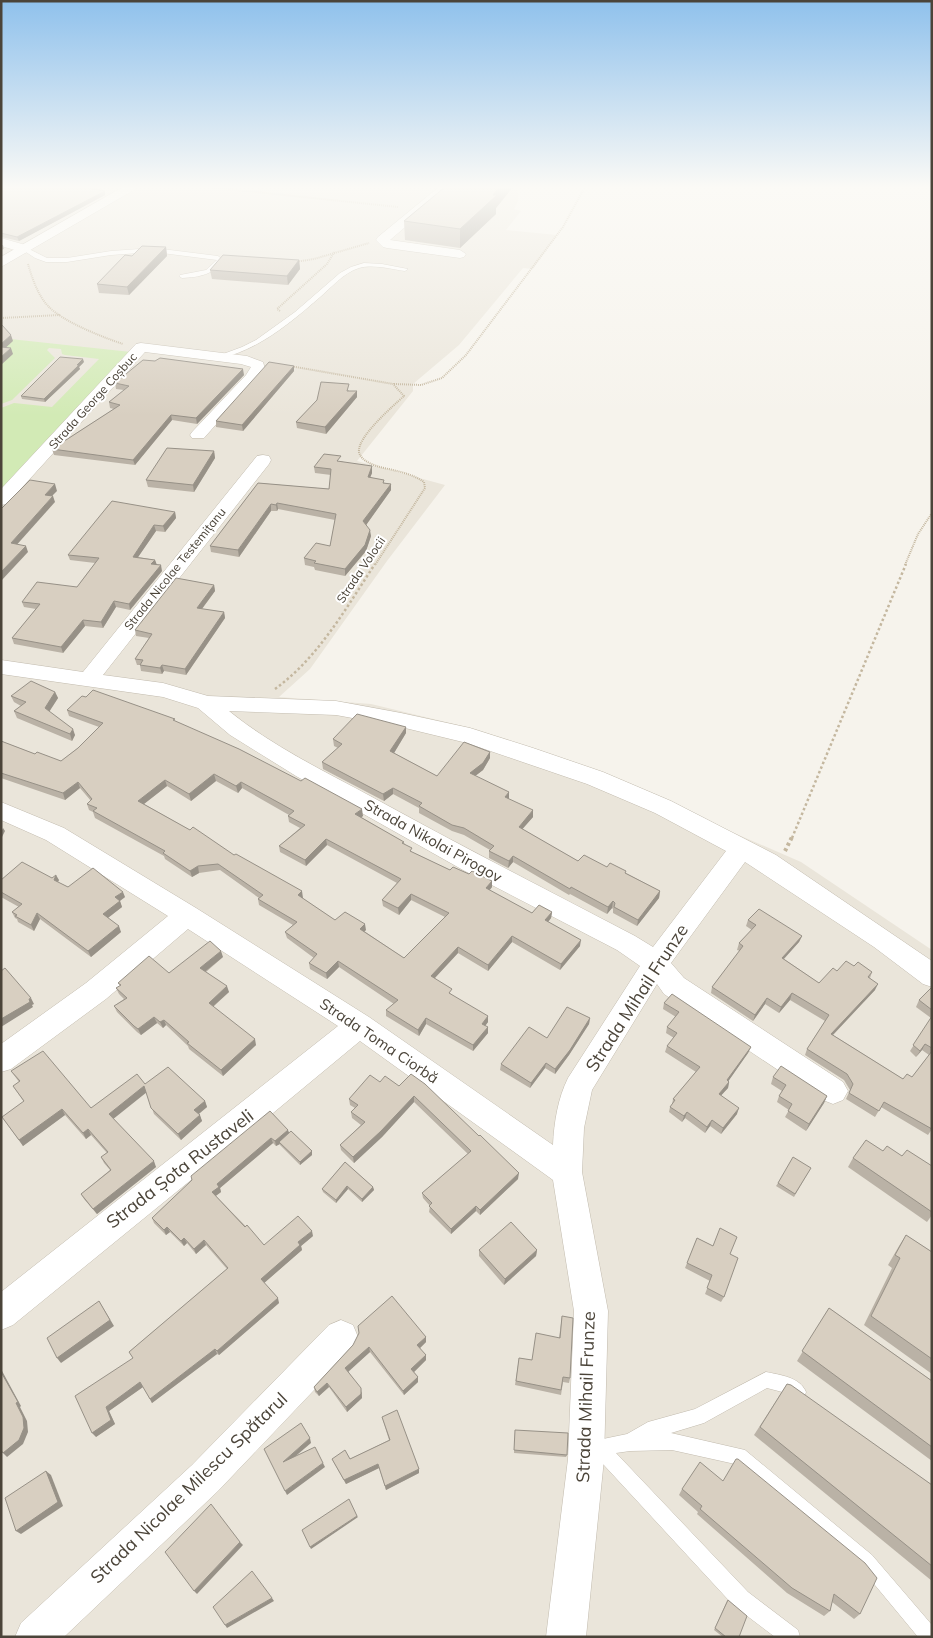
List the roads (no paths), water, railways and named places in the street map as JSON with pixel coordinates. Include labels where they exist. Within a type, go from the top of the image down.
[{"type":"street","name":"Strada George Coșbuc","points":[[1,500],[141,347],[162,348],[254,363],[258,366],[258,369],[198,435]]},
{"type":"street","name":"Strada Nicolae Testemițanu","points":[[88,678],[262,460]]},
{"type":"street","name":"Strada Nikolai Pirogov","points":[[1,666],[163,690],[206,704],[238,730],[304,770],[472,863],[626,943],[656,963],[674,986],[833,1091]]},
{"type":"street","points":[[206,704],[336,708],[470,736],[525,752],[595,778],[663,807],[754,856],[883,940],[932,976]]},
{"type":"street","name":"Strada Toma Ciorbă","points":[[1,810],[55,834],[358,1025],[567,1172]]},
{"type":"street","name":"Strada Mihail Frunze","points":[[566,1637],[586,1459],[593,1441],[591,1311],[567,1172],[569,1128],[578,1087],[656,963],[754,856]]},
{"type":"street","points":[[1,1060],[96,991],[187,916]]},
{"type":"street","name":"Strada Șota Rustaveli","points":[[1,1313],[251,1114],[358,1025]]},
{"type":"street","name":"Strada Nicolae Milescu Spătarul","points":[[35,1637],[205,1478],[342,1337]]},
{"type":"lane","points":[[182,276],[208,272],[217,263]]},
{"type":"lane","points":[[216,357],[239,352],[291,318],[347,271],[362,266],[405,269]]},
{"type":"lane","points":[[630,1442],[648,1430],[698,1417],[766,1380],[790,1386],[814,1403]]},
{"type":"lane","points":[[593,1441],[672,1441],[739,1456],[866,1561],[930,1637]]},
{"type":"lane","points":[[593,1441],[741,1600],[791,1637]]}]
